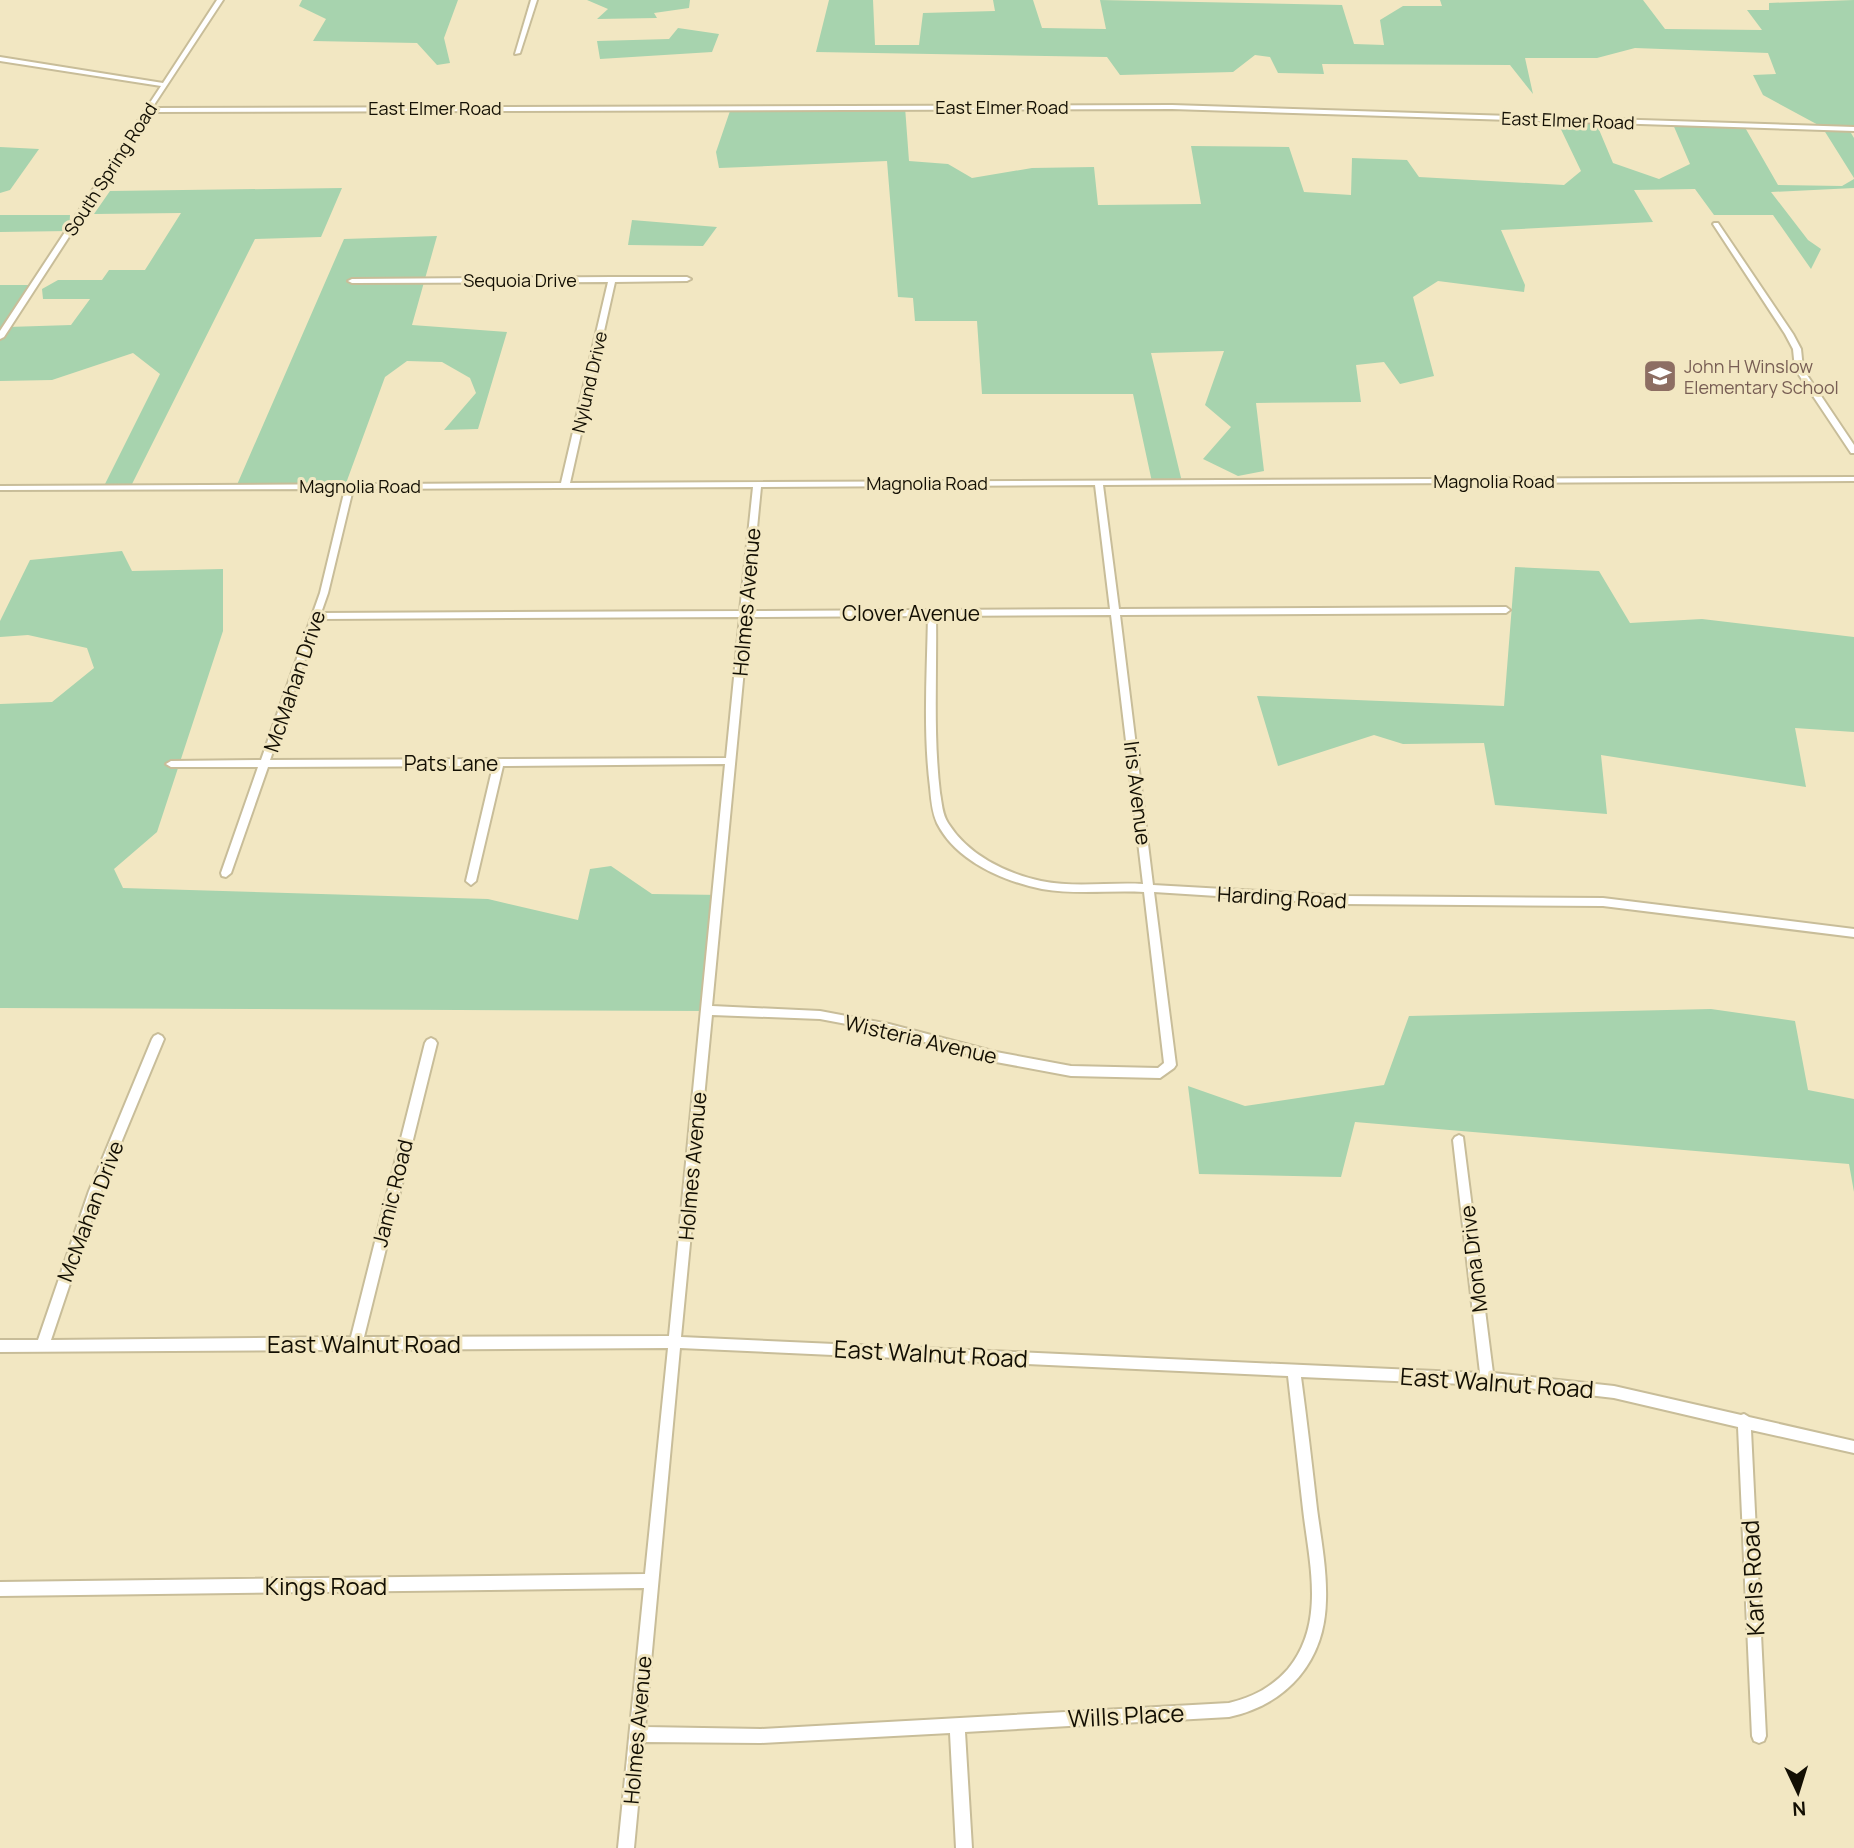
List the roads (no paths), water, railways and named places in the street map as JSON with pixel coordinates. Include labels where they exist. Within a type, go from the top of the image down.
[{"type":"street","name":"South Spring Road","points":[[0,337],[220,0]]},
{"type":"street","points":[[517,53],[534,0]]},
{"type":"street","points":[[0,59],[165,85]]},
{"type":"street","name":"East Elmer Road","points":[[149,110],[1172,107],[1854,129]]},
{"type":"street","points":[[1716,223],[1789,334],[1797,349],[1799,369],[1854,451]]},
{"type":"street","name":"Nylund Drive","points":[[565,485],[612,279]]},
{"type":"street","name":"Sequoia Drive","points":[[352,281],[687,279]]},
{"type":"street","name":"Magnolia Road","points":[[0,488],[1854,479]]},
{"type":"street","name":"Iris Avenue","points":[[1099,482],[1170,1059],[1170,1065],[1160,1073],[1135,1073]]},
{"type":"street","name":"Holmes Avenue","points":[[626,1848],[757,484]]},
{"type":"street","name":"McMahan Drive","points":[[226,873],[317,616],[350,486]]},
{"type":"street","name":"Clover Avenue","points":[[317,616],[1506,610]]},
{"type":"street","name":"Harding Road","points":[[932,613],[936,800],[942,823],[958,844],[992,869],[1042,885],[1077,889],[1150,888],[1344,900],[1603,902],[1854,933]]},
{"type":"street","name":"Pats Lane","points":[[172,764],[731,761]]},
{"type":"street","points":[[471,881],[499,762]]},
{"type":"street","name":"Wisteria Avenue","points":[[707,1010],[820,1015],[890,1028],[996,1057],[1071,1071],[1135,1073]]},
{"type":"street","name":"McMahan Drive","points":[[42,1346],[95,1191],[158,1039]]},
{"type":"street","name":"Jamic Road","points":[[356,1343],[431,1043]]},
{"type":"street","name":"Mona Drive","points":[[1459,1140],[1487,1379]]},
{"type":"street","name":"East Walnut Road","points":[[0,1346],[675,1341],[1487,1379],[1614,1392],[1854,1447]]},
{"type":"street","name":"Wills Place","points":[[637,1734],[761,1736],[1229,1710],[1246,1707],[1268,1698],[1282,1686],[1307,1650],[1317,1625],[1319,1591],[1294,1370]]},
{"type":"street","name":"Karls Road","points":[[1744,1420],[1759,1736]]},
{"type":"street","name":"Kings Road","points":[[0,1589],[651,1581]]},
{"type":"street","points":[[957,1724],[964,1848]]},
{"type":"place","name":"John H Winslow Elementary School","points":[[1660,376]]}]
